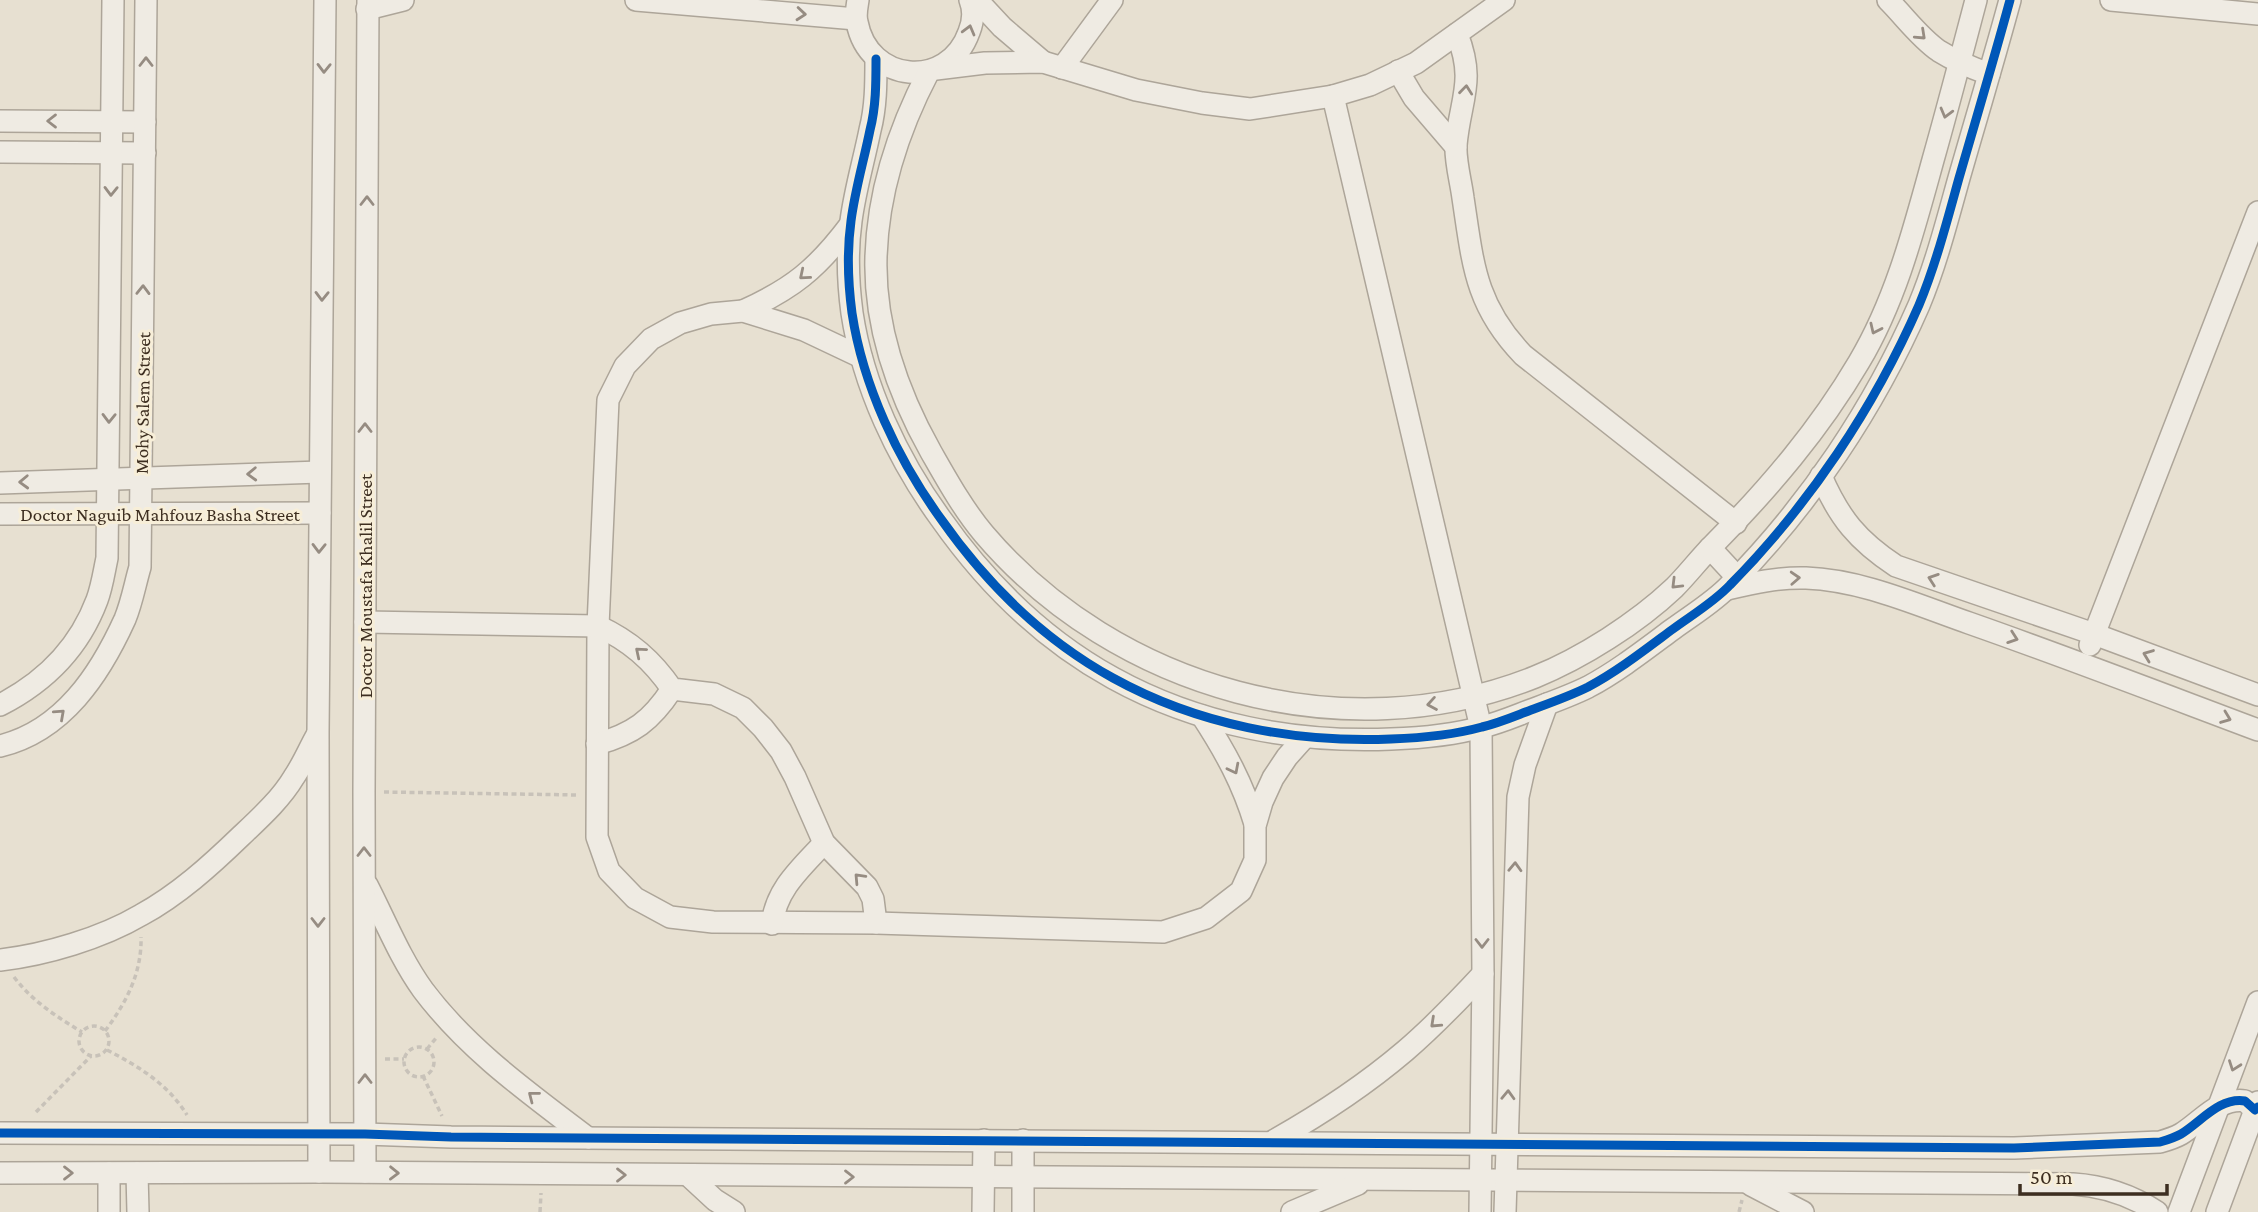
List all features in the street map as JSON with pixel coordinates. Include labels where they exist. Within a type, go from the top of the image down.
[{"type":"street","name":"Mohy Salem Street","points":[[0,705],[25,692],[52,670],[79,637],[97,599],[107,558],[113,0]]},
{"type":"street","name":"Mohy Salem Street","points":[[0,746],[48,724],[79,697],[102,663],[126,617],[140,566],[146,0]]},
{"type":"street","points":[[319,1172],[318,733],[325,0]]},
{"type":"street","points":[[368,5],[403,0]]},
{"type":"street","points":[[635,0],[857,9],[862,41],[876,59],[892,69],[911,73],[985,63],[1052,65],[1136,90],[1250,109],[1333,96],[1370,85],[1416,63],[1504,0]]},
{"type":"street","points":[[970,0],[972,25],[965,44],[953,59],[932,70],[911,107],[885,181],[878,221],[878,302],[886,343],[898,382],[922,435],[950,485],[983,533],[1028,579],[1078,618],[1133,651],[1174,671],[1217,687],[1260,699],[1303,706],[1359,710],[1416,707],[1474,696],[1534,677],[1571,659],[1625,626],[1672,589],[1793,458],[1830,409],[1862,357],[1890,298],[1912,236],[1976,0]]},
{"type":"street","points":[[977,0],[1002,27],[1052,65]]},
{"type":"street","points":[[1052,65],[1112,0]]},
{"type":"street","points":[[1888,0],[1937,50],[1959,63],[1989,74]]},
{"type":"street","points":[[876,59],[876,94],[871,130],[860,164],[850,225],[851,303],[862,357],[876,399],[900,452],[929,502],[962,549],[1007,599],[1057,642],[1112,678],[1165,703],[1252,729],[1304,738],[1419,738],[1481,728],[1547,704],[1598,680],[1648,648],[1732,583],[1783,525],[1861,419],[1888,372],[1921,300],[1939,248],[2010,0]]},
{"type":"street","points":[[2111,0],[2258,14]]},
{"type":"street","name":"Doctor Moustafa Khalil Street","points":[[365,1172],[368,5]]},
{"type":"street","points":[[1457,34],[1467,80],[1456,147],[1474,271],[1486,304],[1508,340],[1523,355],[1735,523]]},
{"type":"street","points":[[1398,71],[1414,98],[1456,147]]},
{"type":"street","points":[[1333,96],[1481,728],[1483,974],[1480,1212]]},
{"type":"street","points":[[0,121],[145,122]]},
{"type":"street","points":[[0,152],[145,153]]},
{"type":"street","points":[[2083,663],[2258,212]]},
{"type":"street","points":[[743,312],[775,297],[803,277],[829,253],[850,225]]},
{"type":"street","points":[[862,357],[804,330],[743,312],[710,314],[680,323],[652,338],[625,366],[608,400],[598,626],[596,796],[597,837],[609,871],[635,898],[670,917],[712,922],[876,923],[1163,932],[1206,918],[1241,891],[1255,860],[1255,826],[1247,797],[1235,769],[1202,716]]},
{"type":"street","name":"Doctor Naguib Mahfouz Basha Street","points":[[0,483],[320,472]]},
{"type":"street","points":[[1821,476],[1833,504],[1850,528],[1871,550],[1896,566],[2094,634],[2258,695]]},
{"type":"street","name":"Doctor Naguib Mahfouz Basha Street","points":[[0,514],[320,513]]},
{"type":"street","points":[[1710,548],[1732,583]]},
{"type":"street","points":[[1732,583],[1805,578],[1844,582],[1882,592],[2083,663],[2258,730]]},
{"type":"street","points":[[365,622],[598,626],[640,651],[658,668],[672,689],[714,694],[743,708],[781,751],[824,843],[867,887],[876,911],[876,923]]},
{"type":"street","points":[[597,744],[620,738],[641,726],[659,709],[672,689]]},
{"type":"street","points":[[1505,1212],[1518,797],[1528,755],[1547,704]]},
{"type":"street","points":[[1,960],[34,956],[86,939],[141,916],[184,887],[260,818],[294,778],[318,733]]},
{"type":"street","points":[[1255,826],[1273,778],[1304,738]]},
{"type":"street","points":[[772,924],[773,912],[782,891],[824,843]]},
{"type":"street","points":[[365,880],[422,988],[449,1022],[496,1067],[587,1138]]},
{"type":"street","points":[[1272,1142],[1319,1114],[1395,1059],[1446,1014],[1483,974]]},
{"type":"street","points":[[2179,1212],[2258,1002]]},
{"type":"street","points":[[8,1134],[365,1134],[451,1137],[2014,1148],[2160,1142],[2181,1134],[2220,1105],[2241,1100],[2257,1106],[2217,1212]]},
{"type":"street","points":[[983,1212],[984,1140]]},
{"type":"street","points":[[1023,1140],[1023,1212]]},
{"type":"street","points":[[0,1173],[365,1172],[2091,1185],[2114,1190],[2157,1212]]},
{"type":"street","points":[[108,1173],[109,1212]]},
{"type":"street","points":[[137,1173],[138,1212]]},
{"type":"street","points":[[690,1176],[715,1200],[734,1212]]},
{"type":"street","points":[[1292,1212],[1366,1180]]},
{"type":"street","points":[[1746,1182],[1802,1212]]},
{"type":"path","points":[[364,792],[596,796]]},
{"type":"path","points":[[105,1031],[123,1006],[136,977],[142,947],[141,916]]},
{"type":"path","points":[[1,960],[37,1002],[58,1019],[82,1032]]},
{"type":"path","points":[[93,1027],[105,1031],[109,1043],[107,1050],[103,1054],[91,1056],[84,1053],[79,1039],[82,1032],[93,1027]]},
{"type":"path","points":[[416,1047],[427,1049],[433,1058],[432,1069],[423,1076],[411,1075],[404,1065],[406,1053],[416,1047]]},
{"type":"path","points":[[107,1050],[135,1064],[160,1083],[182,1107],[198,1135]]},
{"type":"path","points":[[8,1134],[91,1056]]},
{"type":"path","points":[[423,1076],[451,1137]]},
{"type":"cycle path","points":[[876,59],[873,113],[850,232],[848,267],[852,313],[864,368],[884,421],[910,472],[958,543],[997,587],[1040,628],[1088,663],[1145,694],[1179,708],[1248,728],[1319,738],[1402,739],[1448,734],[1488,725],[1567,696],[1599,681],[1717,597],[1787,522],[1860,418],[1882,381],[1919,305],[1941,242],[2010,0]]},
{"type":"cycle path","points":[[0,1133],[2014,1148],[2160,1142],[2181,1134],[2227,1103],[2245,1101],[2255,1110],[2258,1107]]}]
